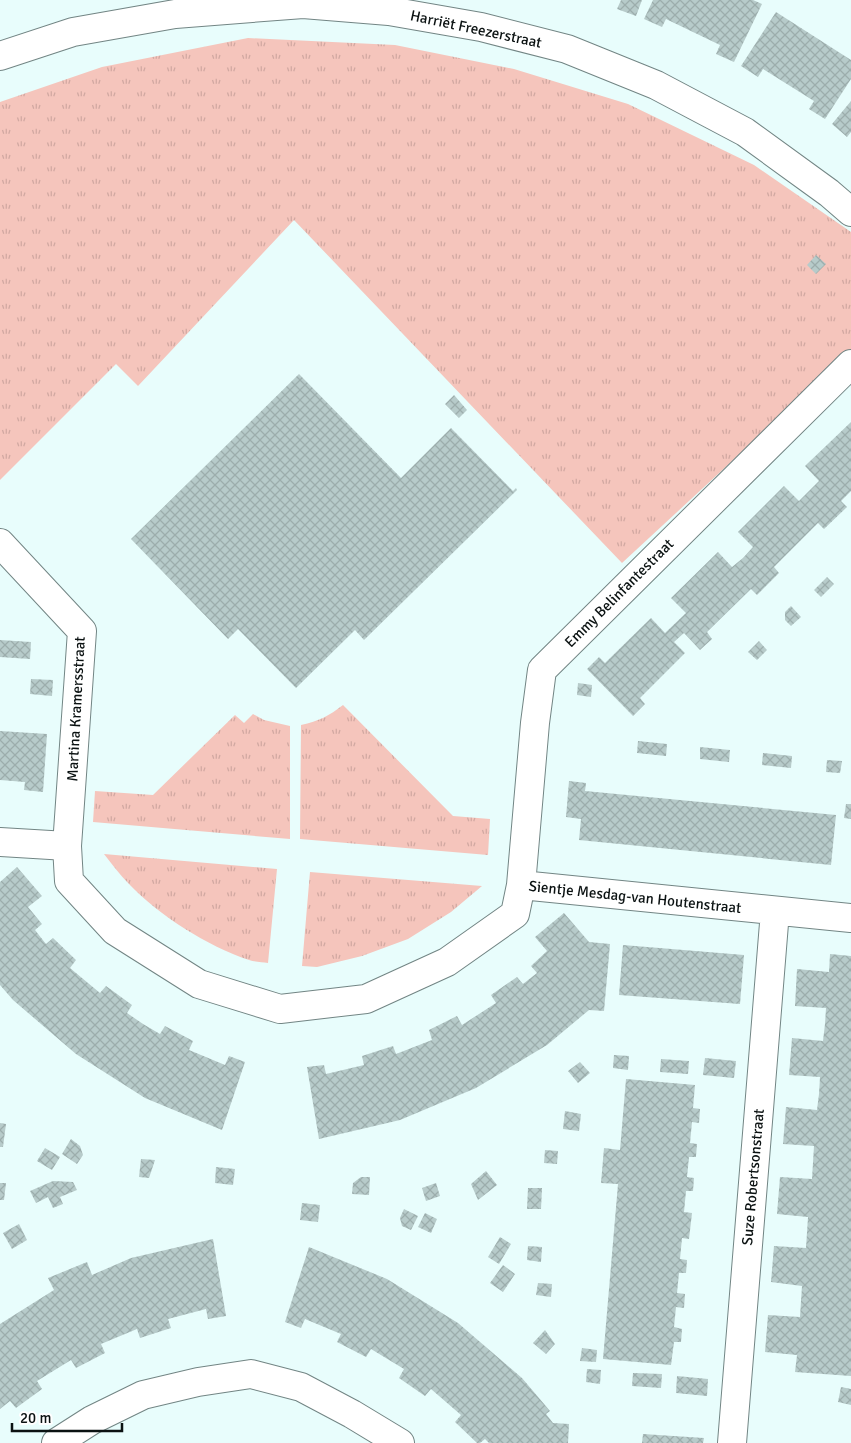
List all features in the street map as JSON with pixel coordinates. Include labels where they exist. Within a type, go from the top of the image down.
[{"type":"street","name":"Harriët Freezerstraat","points":[[0,56],[73,32],[175,14],[303,4],[389,11],[482,27],[567,49],[656,85],[745,132],[829,193],[851,212]]},
{"type":"street","name":"Emmy Belinfantestraat","points":[[521,885],[535,723],[542,670],[851,364]]},
{"type":"street","name":"Martina Kramersstraat","points":[[0,543],[82,631],[67,846]]},
{"type":"street","points":[[0,842],[67,846]]},
{"type":"street","name":"Sientje Mesdag-van Houtenstraat","points":[[67,846],[70,881],[114,931],[199,984],[280,1009],[366,999],[447,962],[515,914],[521,885],[851,918]]},
{"type":"street","name":"Suze Robertsonstraat","points":[[732,1443],[775,911]]},
{"type":"street","points":[[56,1443],[92,1420],[143,1396],[198,1382],[251,1374],[301,1387],[352,1414],[400,1443]]},
{"type":"green space","points":[[248,38],[395,45],[514,69],[628,104],[754,165],[851,232],[851,351],[622,563],[294,220],[138,386],[116,364],[0,480],[0,102],[102,67]]},
{"type":"green space","points":[[343,705],[453,816],[490,819],[488,855],[300,839],[301,725],[323,718]]},
{"type":"green space","points":[[253,714],[264,720],[290,726],[290,839],[93,822],[95,791],[153,795],[235,715],[244,723]]},
{"type":"green space","points":[[104,854],[277,869],[268,963],[251,961],[233,954],[185,929],[141,896],[122,877]]},
{"type":"green space","points":[[310,872],[482,886],[451,912],[408,939],[362,956],[317,967],[302,966]]},
{"type":"building","points":[[621,0],[642,0],[636,16],[617,9]]},
{"type":"building","points":[[653,0],[753,0],[762,4],[734,62],[716,54],[720,45],[666,19],[662,27],[644,19]]},
{"type":"building","points":[[776,12],[851,60],[851,79],[825,119],[809,109],[814,101],[763,69],[758,77],[741,66]]},
{"type":"building","points":[[851,101],[851,132],[847,137],[832,124]]},
{"type":"building","points":[[816,255],[826,264],[816,274],[807,265]]},
{"type":"building","points":[[299,374],[401,478],[451,428],[513,491],[516,488],[517,490],[364,640],[355,630],[296,688],[238,629],[228,639],[131,539]]},
{"type":"building","points":[[454,395],[467,410],[459,418],[445,404]]},
{"type":"building","points":[[851,422],[851,491],[841,501],[847,507],[824,529],[818,523],[774,567],[779,573],[757,595],[751,589],[707,632],[712,639],[700,650],[684,633],[674,642],[685,653],[640,698],[645,704],[633,716],[587,669],[599,657],[605,663],[651,618],[665,633],[686,613],[671,598],[718,552],[732,567],[743,558],[753,547],[738,532],[784,486],[799,501],[819,481],[805,466]]},
{"type":"building","points":[[827,577],[834,584],[821,597],[814,590]]},
{"type":"building","points":[[791,606],[801,617],[791,626],[785,620],[785,612]]},
{"type":"building","points":[[0,640],[31,642],[30,659],[0,657]]},
{"type":"building","points":[[759,641],[767,650],[757,660],[748,652]]},
{"type":"building","points":[[31,679],[53,680],[52,696],[30,694]]},
{"type":"building","points":[[578,683],[592,685],[591,697],[577,695]]},
{"type":"building","points":[[0,731],[47,734],[43,792],[24,790],[25,782],[0,780]]},
{"type":"building","points":[[638,741],[667,744],[666,756],[637,753]]},
{"type":"building","points":[[700,747],[730,750],[729,762],[700,759]]},
{"type":"building","points":[[763,753],[792,756],[791,768],[762,765]]},
{"type":"building","points":[[827,760],[842,761],[840,773],[826,772]]},
{"type":"building","points":[[569,781],[586,783],[585,791],[836,815],[831,865],[579,840],[581,819],[566,817]]},
{"type":"building","points":[[846,804],[851,804],[851,819],[844,818]]},
{"type":"building","points":[[17,867],[42,896],[28,907],[42,924],[35,930],[46,944],[53,938],[76,960],[70,968],[100,993],[106,986],[132,1005],[127,1013],[143,1024],[160,1034],[165,1026],[193,1041],[189,1050],[225,1065],[229,1056],[245,1062],[222,1130],[145,1098],[76,1054],[13,1000],[0,985],[0,882]]},
{"type":"building","points":[[564,913],[589,942],[610,944],[604,1011],[589,1010],[547,1045],[476,1088],[400,1120],[319,1139],[307,1067],[324,1065],[326,1074],[364,1065],[362,1056],[393,1046],[396,1054],[432,1040],[429,1030],[457,1016],[462,1025],[496,1003],[491,995],[517,977],[523,984],[537,973],[531,966],[547,951],[535,937]]},
{"type":"building","points":[[623,945],[744,955],[740,1004],[619,995]]},
{"type":"building","points":[[830,954],[851,956],[851,1376],[795,1372],[797,1355],[765,1352],[768,1315],[800,1317],[802,1286],[771,1282],[774,1246],[806,1248],[808,1217],[777,1214],[780,1177],[812,1179],[814,1146],[783,1144],[786,1107],[817,1110],[819,1094],[820,1077],[789,1075],[792,1038],[823,1041],[825,1024],[826,1008],[795,1006],[797,969],[829,972]]},
{"type":"building","points":[[614,1055],[629,1056],[628,1070],[613,1068]]},
{"type":"building","points":[[705,1058],[736,1061],[734,1078],[703,1075]]},
{"type":"building","points":[[661,1059],[689,1061],[688,1074],[660,1072]]},
{"type":"building","points":[[580,1062],[590,1073],[578,1083],[568,1071]]},
{"type":"building","points":[[626,1079],[695,1085],[693,1108],[700,1109],[699,1123],[692,1122],[690,1143],[697,1144],[696,1157],[689,1157],[687,1177],[694,1178],[693,1191],[686,1191],[684,1212],[692,1213],[689,1239],[682,1238],[680,1259],[687,1260],[686,1273],[679,1273],[677,1293],[685,1294],[684,1308],[676,1307],[674,1327],[682,1329],[681,1342],[674,1342],[671,1365],[603,1359],[618,1184],[601,1183],[604,1148],[620,1150]]},
{"type":"building","points":[[565,1111],[581,1114],[579,1131],[563,1129]]},
{"type":"building","points":[[0,1123],[6,1124],[3,1147],[0,1147]]},
{"type":"building","points":[[71,1139],[80,1146],[83,1155],[77,1164],[62,1154]]},
{"type":"building","points":[[45,1148],[60,1157],[52,1170],[37,1161]]},
{"type":"building","points":[[545,1150],[558,1151],[557,1164],[544,1163]]},
{"type":"building","points":[[141,1159],[155,1160],[149,1178],[139,1177]]},
{"type":"building","points":[[216,1167],[235,1169],[233,1185],[215,1183]]},
{"type":"building","points":[[486,1171],[497,1185],[478,1200],[471,1184]]},
{"type":"building","points":[[361,1177],[370,1177],[369,1195],[352,1194],[353,1183]]},
{"type":"building","points":[[53,1181],[73,1182],[77,1190],[60,1197],[63,1204],[53,1208],[48,1197],[36,1203],[30,1191]]},
{"type":"building","points":[[0,1183],[6,1183],[4,1200],[0,1200]]},
{"type":"building","points":[[436,1183],[440,1196],[426,1201],[422,1188]]},
{"type":"building","points":[[528,1188],[542,1188],[541,1209],[527,1209]]},
{"type":"building","points":[[302,1203],[320,1205],[318,1222],[300,1220]]},
{"type":"building","points":[[404,1209],[418,1216],[411,1230],[402,1226],[400,1218]]},
{"type":"building","points":[[425,1213],[437,1219],[431,1233],[418,1227]]},
{"type":"building","points":[[19,1224],[27,1240],[12,1249],[3,1233]]},
{"type":"building","points":[[500,1237],[511,1244],[499,1264],[488,1257]]},
{"type":"building","points":[[213,1239],[226,1316],[208,1319],[206,1309],[168,1319],[171,1328],[140,1338],[137,1329],[101,1344],[105,1353],[76,1368],[71,1360],[37,1381],[42,1389],[16,1408],[10,1401],[0,1409],[0,1324],[54,1290],[48,1278],[87,1262],[92,1275],[131,1258]]},
{"type":"building","points":[[528,1246],[542,1247],[541,1262],[527,1260]]},
{"type":"building","points":[[309,1247],[387,1279],[458,1323],[522,1378],[550,1411],[546,1414],[553,1423],[569,1424],[568,1443],[489,1443],[485,1439],[477,1443],[455,1422],[461,1415],[431,1389],[425,1396],[399,1378],[404,1369],[371,1349],[366,1357],[337,1342],[341,1334],[305,1319],[301,1328],[285,1322]]},
{"type":"building","points":[[503,1265],[515,1274],[503,1292],[490,1283]]},
{"type":"building","points":[[538,1283],[552,1284],[551,1297],[536,1295]]},
{"type":"building","points":[[545,1330],[555,1344],[546,1354],[533,1343]]},
{"type":"building","points":[[582,1348],[597,1350],[596,1362],[580,1361]]},
{"type":"building","points":[[587,1369],[601,1370],[600,1384],[586,1382]]},
{"type":"building","points":[[633,1373],[662,1374],[661,1388],[632,1386]]},
{"type":"building","points":[[677,1376],[708,1379],[707,1396],[676,1393]]},
{"type":"building","points":[[841,1387],[851,1389],[851,1405],[838,1402]]},
{"type":"building","points":[[643,1434],[704,1438],[703,1443],[642,1443]]}]
